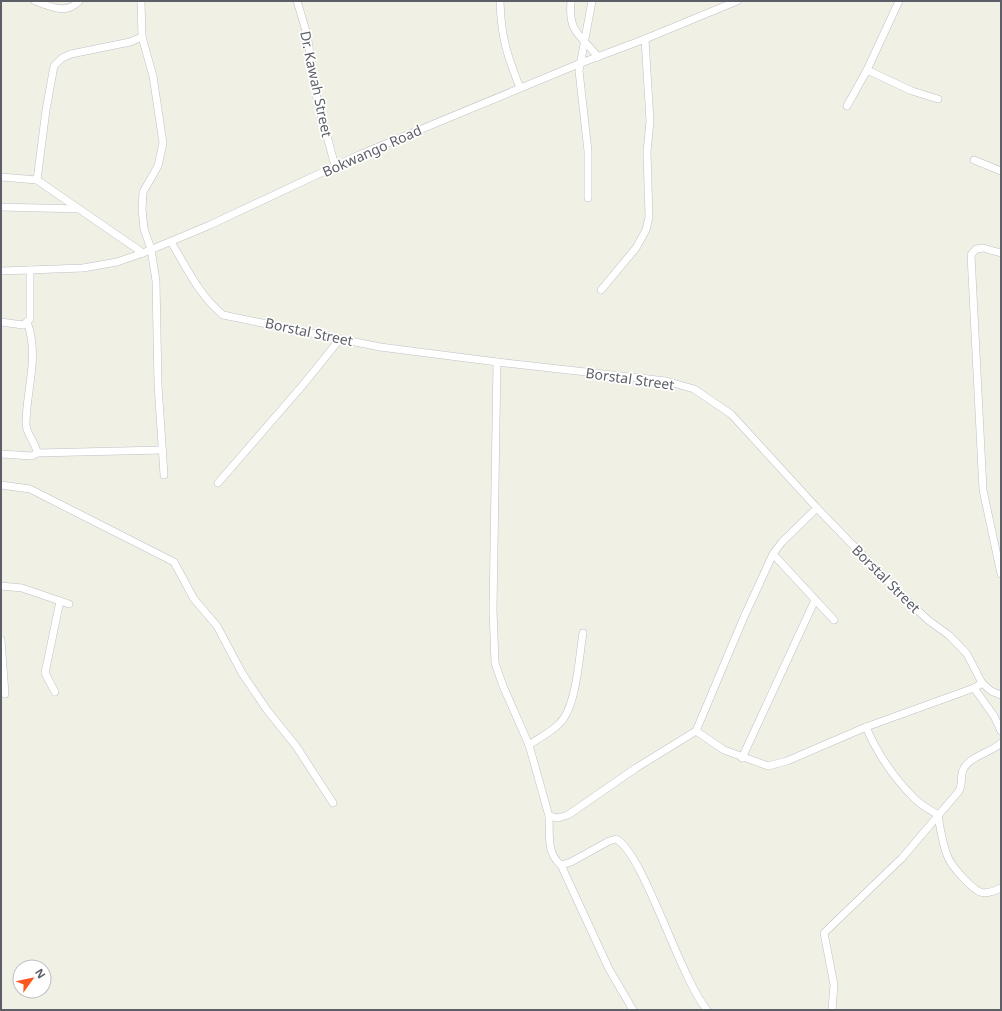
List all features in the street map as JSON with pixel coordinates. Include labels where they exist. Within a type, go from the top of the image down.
[{"type":"street","points":[[35,1],[64,10],[73,7],[79,1]]},
{"type":"street","points":[[141,1],[142,37],[153,76],[163,143],[158,166],[143,192],[144,230],[151,250],[156,281],[158,385],[164,475]]},
{"type":"street","name":"Dr. Kawah Street","points":[[296,1],[307,34],[319,107],[335,166]]},
{"type":"street","points":[[500,1],[500,28],[506,52],[520,88]]},
{"type":"street","points":[[571,1],[570,16],[572,28],[598,57]]},
{"type":"street","points":[[588,198],[588,151],[579,79],[592,1]]},
{"type":"street","name":"Bokwango Road","points":[[1,271],[83,268],[117,262],[143,253],[171,242],[335,166],[520,88],[645,39],[736,1]]},
{"type":"street","points":[[847,106],[867,70],[899,1]]},
{"type":"street","points":[[37,180],[46,110],[54,66],[62,58],[71,54],[130,42],[142,37]]},
{"type":"street","points":[[601,290],[636,248],[646,230],[649,217],[647,152],[650,121],[645,39]]},
{"type":"street","points":[[867,70],[899,86],[938,99]]},
{"type":"street","points":[[974,160],[1001,171]]},
{"type":"street","points":[[1,177],[37,180],[143,253]]},
{"type":"street","points":[[1,207],[79,209]]},
{"type":"street","name":"Borstal Street","points":[[171,242],[196,286],[210,304],[223,315],[380,347],[666,381],[694,389],[731,414],[817,508],[900,594],[928,620],[950,636],[967,654],[982,683],[990,691],[1001,695]]},
{"type":"street","points":[[1001,253],[983,248],[976,249],[971,255],[983,490],[1001,574]]},
{"type":"street","points":[[30,270],[30,319],[28,322],[31,332],[33,355],[26,428],[36,444],[37,453]]},
{"type":"street","points":[[1,322],[23,325],[28,322]]},
{"type":"street","points":[[218,483],[302,386],[340,339]]},
{"type":"street","points":[[497,362],[493,610],[495,663],[503,686],[529,745],[549,816],[551,852],[554,860],[561,865],[609,969],[633,1010]]},
{"type":"street","points":[[1,454],[32,456],[37,453],[162,450]]},
{"type":"street","points":[[1,485],[30,489],[174,562],[194,599],[217,626],[242,673],[267,710],[296,746],[333,803]]},
{"type":"street","points":[[549,816],[558,818],[568,815],[636,768],[696,731],[744,617],[773,554],[782,542],[817,508]]},
{"type":"street","points":[[773,554],[834,620]]},
{"type":"street","points":[[1,586],[22,588],[69,604]]},
{"type":"street","points":[[742,758],[815,600]]},
{"type":"street","points":[[55,692],[45,673],[60,601]]},
{"type":"street","points":[[529,745],[560,723],[568,712],[578,669],[583,632]]},
{"type":"street","points":[[1,640],[5,694]]},
{"type":"street","points":[[696,731],[724,750],[742,758],[768,766],[787,761],[866,728],[974,688],[982,683]]},
{"type":"street","points":[[974,688],[994,716],[1001,731]]},
{"type":"street","points":[[866,728],[873,744],[892,771],[916,799],[938,815],[947,856],[956,869],[970,884],[981,892],[992,892],[1001,888]]},
{"type":"street","points":[[832,1010],[834,984],[824,933],[902,858],[962,785],[963,770],[967,764],[1001,743]]},
{"type":"street","points":[[561,865],[571,862],[609,841],[616,839],[623,843],[638,868],[677,954],[707,1010]]}]
